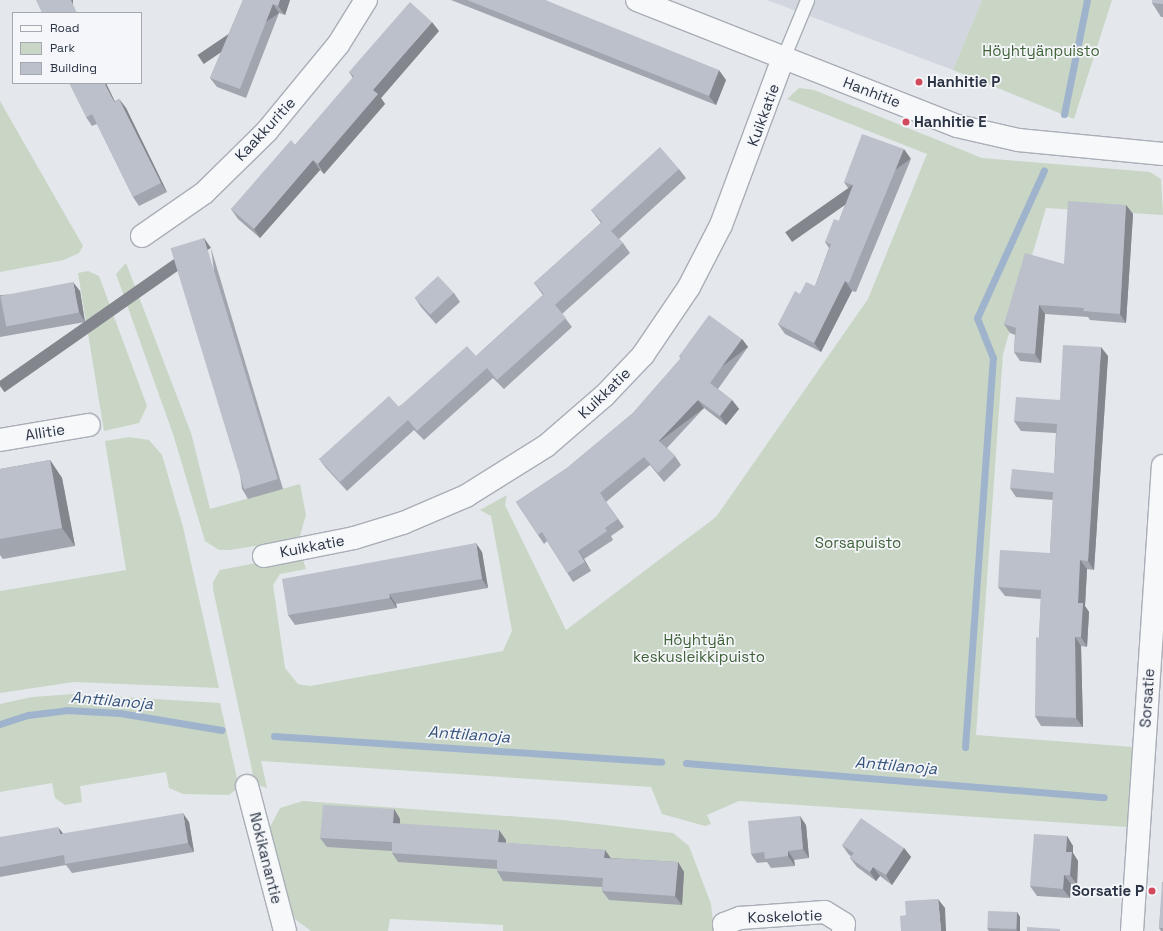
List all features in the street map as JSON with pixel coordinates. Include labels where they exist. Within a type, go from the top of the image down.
[{"type":"street","name":"Kaakkuritie","points":[[142,236],[204,193],[267,131],[338,45],[366,0]]},
{"type":"street","name":"Hanhitie","points":[[637,0],[957,126],[1018,140],[1163,154]]},
{"type":"street","name":"Kuikkatie","points":[[264,556],[354,538],[403,523],[466,496],[546,446],[604,396],[643,355],[692,281],[721,225],[783,58]]},
{"type":"street","name":"Allitie","points":[[0,440],[89,425]]},
{"type":"street","name":"Sorsatie","points":[[1132,931],[1163,466]]},
{"type":"street","name":"Nokikanantie","points":[[247,786],[284,931]]},
{"type":"street","name":"Koskelotie","points":[[724,931],[724,924],[740,918],[825,912],[844,924],[843,931]]},
{"type":"lane","points":[[783,58],[807,0]]},
{"type":"shaded area","points":[[767,0],[982,0],[953,70]]},
{"type":"green space","name":"Höyhtyänpuisto","points":[[982,0],[1112,0],[1074,119],[953,70]]},
{"type":"green space","name":"Sorsapuisto","points":[[799,88],[814,90],[982,158],[1150,172],[1161,179],[1163,215],[1046,208],[1003,354],[976,735],[1133,747],[1127,827],[739,801],[707,815],[711,824],[705,826],[662,814],[651,787],[261,761],[267,788],[255,784],[213,589],[213,582],[220,570],[296,555],[303,560],[306,569],[280,574],[273,585],[285,668],[298,684],[310,686],[503,651],[512,631],[491,516],[480,510],[507,495],[505,505],[566,630],[716,517],[868,299],[927,154],[787,99]]},
{"type":"green space","points":[[0,101],[83,246],[79,253],[64,260],[0,272]]},
{"type":"green space","points":[[126,263],[191,433],[210,509],[300,484],[306,515],[299,539],[230,550],[219,550],[205,541],[173,434],[116,274]]},
{"type":"green space","points":[[88,271],[99,276],[147,406],[139,423],[104,431],[78,273]]},
{"type":"green space","points":[[129,437],[149,440],[162,455],[183,527],[219,688],[74,682],[0,693],[0,591],[126,570],[105,441]]},
{"type":"green space","points":[[74,694],[220,703],[239,787],[229,795],[183,794],[169,788],[166,772],[80,786],[82,802],[65,805],[55,798],[52,783],[0,792],[0,704],[32,697]]},
{"type":"green space","points":[[303,801],[563,820],[673,833],[689,846],[711,904],[714,931],[503,931],[503,925],[390,919],[388,931],[311,931],[295,919],[291,910],[270,827],[280,808]]},
{"type":"building","points":[[36,0],[71,0],[77,12],[42,12]]},
{"type":"building","points":[[243,0],[280,0],[278,6],[273,4],[240,89],[210,78]]},
{"type":"building","points":[[467,0],[545,0],[719,70],[709,96]]},
{"type":"building","points":[[1152,0],[1163,0],[1163,4],[1152,3]]},
{"type":"building","points":[[410,2],[432,22],[373,90],[378,94],[318,164],[313,160],[254,229],[231,209],[291,140],[295,145],[354,76],[349,72]]},
{"type":"building","points":[[70,84],[105,84],[114,102],[119,99],[161,183],[133,197],[92,114],[86,117]]},
{"type":"building","points":[[862,134],[904,149],[849,283],[845,281],[814,343],[778,324],[795,291],[800,294],[806,282],[815,286],[831,244],[825,242],[834,219],[839,221],[853,185],[844,182]]},
{"type":"building","points":[[660,147],[679,169],[611,231],[623,243],[555,305],[566,318],[497,380],[487,368],[417,431],[408,420],[340,482],[319,459],[389,396],[399,407],[467,346],[476,356],[544,294],[534,283],[602,222],[591,210]]},
{"type":"building","points":[[1068,201],[1126,205],[1120,314],[1083,311],[1084,308],[1039,305],[1035,354],[1014,352],[1016,328],[1004,324],[1025,253],[1064,264]]},
{"type":"building","points":[[204,238],[278,479],[244,489],[171,248]]},
{"type":"building","points":[[438,276],[454,293],[430,315],[415,298]]},
{"type":"building","points":[[73,282],[79,312],[6,327],[0,296]]},
{"type":"building","points":[[709,315],[742,339],[710,383],[732,400],[720,416],[698,400],[659,441],[675,456],[658,473],[644,457],[600,493],[618,519],[605,528],[607,531],[578,551],[585,562],[567,573],[542,532],[538,535],[516,502],[567,468],[633,413],[682,357],[679,356]]},
{"type":"building","points":[[1063,345],[1101,347],[1088,561],[1080,560],[1078,603],[1083,603],[1081,637],[1075,637],[1076,718],[1035,716],[1036,637],[1039,638],[1041,590],[998,587],[1000,550],[1050,553],[1053,492],[1010,488],[1012,469],[1054,473],[1057,424],[1014,421],[1016,397],[1060,400]]},
{"type":"building","points":[[50,460],[62,528],[0,539],[0,469]]},
{"type":"building","points":[[476,543],[482,579],[389,594],[390,598],[288,615],[282,579]]},
{"type":"building","points":[[323,805],[394,809],[393,823],[499,830],[498,842],[605,850],[604,858],[678,862],[675,896],[602,891],[603,878],[497,871],[497,860],[392,853],[392,842],[320,838]]},
{"type":"building","points":[[183,813],[188,843],[65,864],[64,855],[0,867],[0,837],[58,827],[60,834]]},
{"type":"building","points":[[800,816],[803,849],[788,851],[788,856],[765,859],[764,852],[751,854],[748,821]]},
{"type":"building","points":[[861,818],[904,848],[886,875],[873,867],[870,872],[850,858],[854,853],[842,845]]},
{"type":"building","points":[[1034,834],[1067,836],[1066,852],[1072,852],[1070,875],[1064,875],[1063,889],[1030,886]]},
{"type":"building","points":[[1162,882],[1163,928],[1159,928]]},
{"type":"building","points":[[938,899],[941,931],[901,931],[900,916],[906,915],[905,901]]},
{"type":"building","points":[[988,911],[1017,912],[1016,929],[987,928]]},
{"type":"building","points":[[1027,927],[1060,929],[1060,931],[1027,931]]},
{"type":"waterway","points":[[1064,114],[1087,0]]},
{"type":"waterway","points":[[965,747],[993,358],[977,318],[1044,170]]},
{"type":"waterway","name":"Anttilanoja","points":[[0,724],[28,715],[66,710],[120,713],[222,730]]},
{"type":"waterway","name":"Anttilanoja","points":[[274,736],[661,762]]},
{"type":"waterway","name":"Anttilanoja","points":[[686,763],[1104,797]]},
{"type":"place","name":"Hanhitie P","points":[[919,82]]},
{"type":"place","name":"Hanhitie E","points":[[906,122]]},
{"type":"place","name":"Sorsatie P","points":[[1152,891]]},
{"type":"park label","name":"Höyhtyän keskusleikkipuisto","points":[[699,648]]}]
